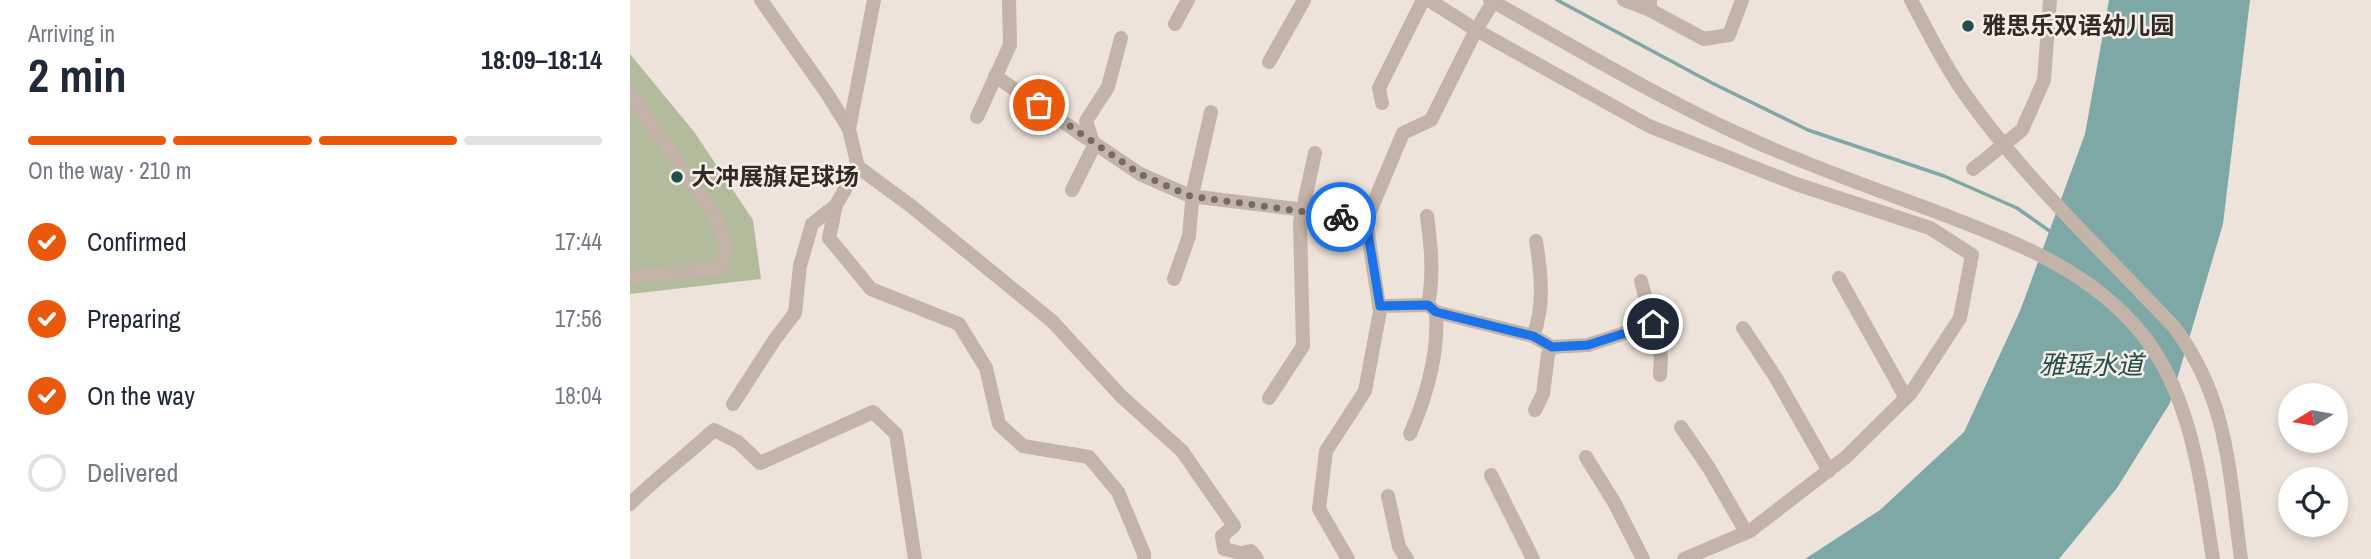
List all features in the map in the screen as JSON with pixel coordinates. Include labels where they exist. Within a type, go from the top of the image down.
[{"type":"street","points":[[761,0],[849,129],[858,167],[911,206],[1052,321],[1121,396],[1182,451],[1234,526],[1222,536],[1224,549],[1241,553],[1251,551],[1256,559]]},
{"type":"street","points":[[849,129],[874,0]]},
{"type":"street","points":[[977,117],[1010,45],[1009,0]]},
{"type":"street","points":[[1175,24],[1188,0]]},
{"type":"street","points":[[1269,62],[1304,0]]},
{"type":"street","points":[[1382,103],[1380,88],[1423,0]]},
{"type":"street","points":[[1429,0],[1476,30],[1650,126],[1796,184],[1930,228],[1972,255],[1960,318],[1906,398],[1846,457],[1746,532],[1684,559]]},
{"type":"street","points":[[1624,0],[1650,5],[1703,39],[1729,35],[1742,0]]},
{"type":"street","points":[[1911,0],[1958,83],[1996,134],[2036,181],[2175,328],[2190,352],[2211,392],[2220,419],[2241,559]]},
{"type":"street","points":[[1973,169],[2022,130],[2044,80],[2050,0]]},
{"type":"street","points":[[1348,559],[1319,509],[1326,451],[1365,391],[1380,306],[1366,221],[1403,133],[1431,120],[1492,1],[1657,93],[1754,141],[2020,244],[2078,275],[2112,303],[2144,336],[2168,372],[2183,413],[2199,473],[2213,559]]},
{"type":"street","points":[[1072,190],[1094,146],[1086,121],[1108,87],[1121,38]]},
{"type":"street","points":[[995,76],[1140,174],[1190,196],[1306,210],[1366,221]]},
{"type":"street","points":[[630,94],[714,214],[727,248],[720,268],[630,277]]},
{"type":"street","points":[[1174,279],[1189,236],[1193,191],[1211,112]]},
{"type":"street","points":[[1269,398],[1303,345],[1300,222],[1315,153]]},
{"type":"street","points":[[858,167],[835,206],[829,238],[871,289],[959,324],[986,368],[999,424],[1023,446],[1089,457],[1118,492],[1144,559]]},
{"type":"street","points":[[733,404],[795,313],[800,266],[812,224],[835,206]]},
{"type":"street","points":[[1410,434],[1425,400],[1438,337],[1432,308],[1432,249],[1427,216]]},
{"type":"street","points":[[1533,336],[1539,323],[1541,272],[1536,241]]},
{"type":"street","points":[[1839,278],[1906,398]]},
{"type":"street","points":[[1641,281],[1661,357],[1660,374]]},
{"type":"street","points":[[1380,306],[1432,308],[1533,336],[1552,347],[1588,345],[1653,324]]},
{"type":"street","points":[[1743,328],[1776,378],[1829,471]]},
{"type":"street","points":[[1535,410],[1543,394],[1548,354],[1552,347]]},
{"type":"street","points":[[630,503],[655,478],[686,456],[714,430],[738,442],[760,463],[873,412],[896,434],[915,559]]},
{"type":"street","points":[[1681,426],[1709,467],[1746,532]]},
{"type":"street","points":[[1586,457],[1615,502],[1643,559]]},
{"type":"street","points":[[1491,475],[1533,559]]},
{"type":"street","points":[[1388,496],[1399,547],[1407,559]]},
{"type":"green space","name":"大冲展旗足球场","points":[[630,54],[695,133],[753,220],[761,279],[630,294]]},
{"type":"water","name":"雅瑶水道","points":[[2109,0],[2250,0],[2223,224],[2170,403],[2117,488],[2059,559],[1805,559],[1880,510],[1964,432],[2020,311],[2085,134]]},
{"type":"waterway","points":[[1557,0],[1712,83],[1808,130],[1944,176],[2017,208],[2051,232]]},
{"type":"way so far","points":[[1039,105],[1140,174],[1190,196],[1306,210],[1341,217]]},
{"type":"place","name":"雅思乐双语幼儿园","points":[[1968,26]]},
{"type":"place","name":"大冲展旗足球场","points":[[677,177]]},
{"type":"route","points":[[1341,217],[1366,221],[1380,306],[1428,305],[1436,312],[1533,336],[1552,347],[1588,345],[1653,324]]}]
